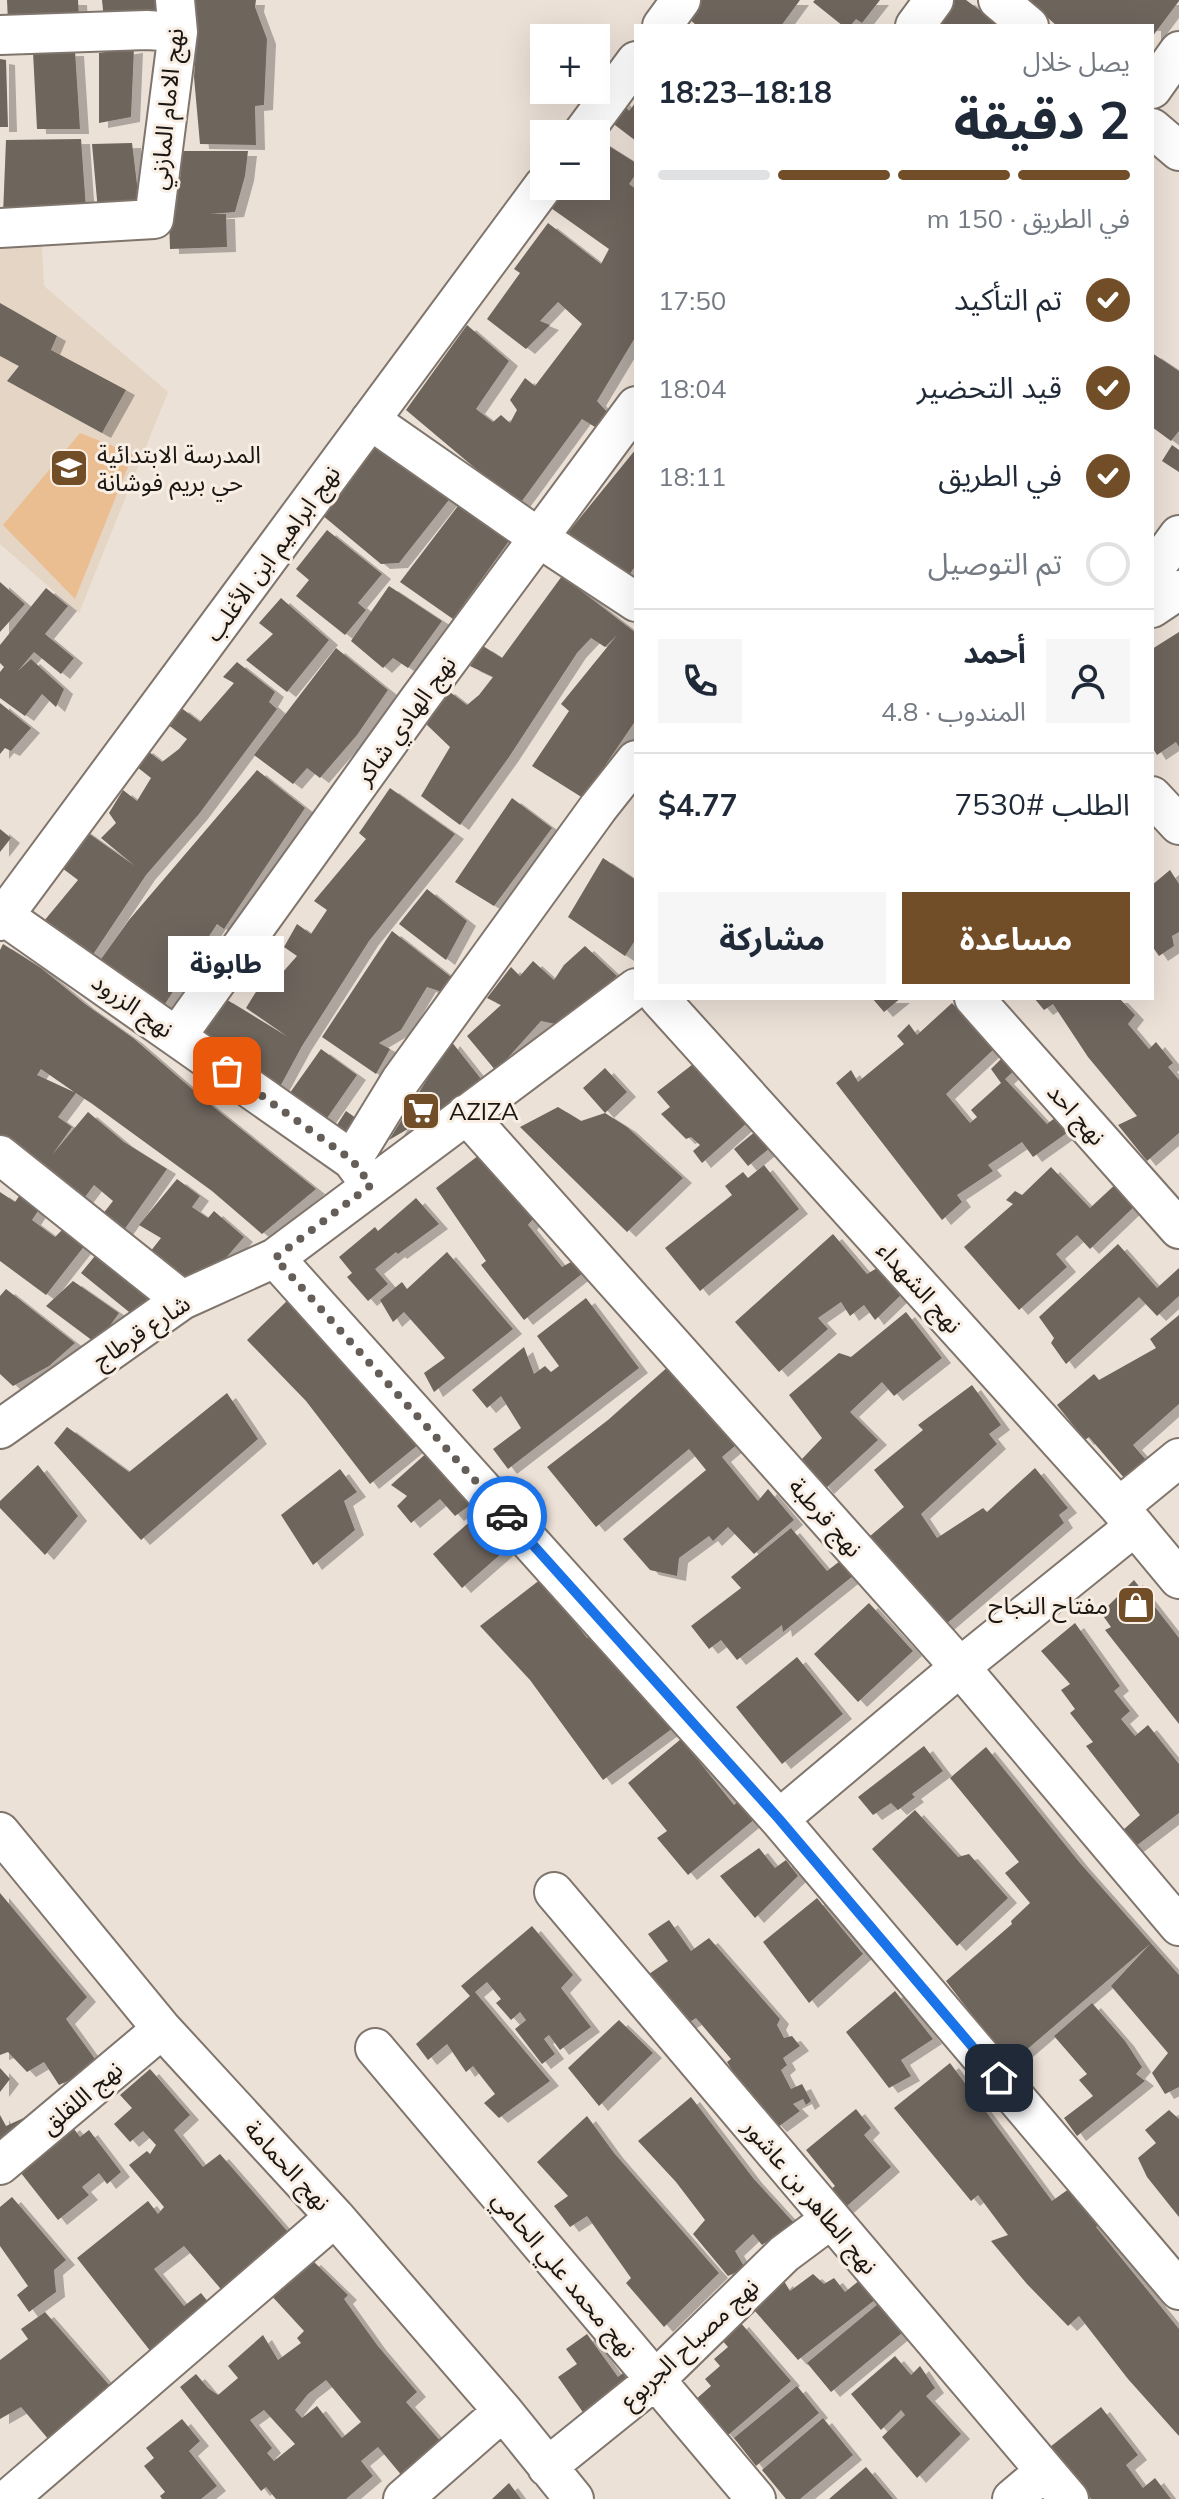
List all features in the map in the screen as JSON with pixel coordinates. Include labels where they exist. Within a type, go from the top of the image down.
[{"type":"street","points":[[663,24],[681,0]]},
{"type":"street","points":[[916,24],[934,0]]},
{"type":"street","points":[[998,0],[1027,24]]},
{"type":"street","points":[[0,35],[147,30],[176,16]]},
{"type":"street","name":"نهج الامام المازني","points":[[0,228],[154,219],[176,16]]},
{"type":"street","points":[[1154,86],[1179,51]]},
{"type":"street","points":[[592,120],[634,64]]},
{"type":"street","points":[[1154,130],[1179,151]]},
{"type":"street","name":"نهج ابراهيم ابن الأغلب","points":[[2,919],[533,200]]},
{"type":"street","name":"نهج الهادي شاكر","points":[[177,1036],[634,409]]},
{"type":"street","points":[[370,420],[634,601]]},
{"type":"street","points":[[1154,569],[1179,535]]},
{"type":"street","points":[[1154,607],[1179,590]]},
{"type":"street","points":[[361,1172],[401,1080],[634,763]]},
{"type":"street","name":"نهج الزرود","points":[[2,919],[177,1036],[361,1172]]},
{"type":"street","name":"شارع قرطاج","points":[[8,1411],[182,1300],[275,1258],[361,1172],[466,1114],[634,989]]},
{"type":"street","name":"نهج الشهداء","points":[[661,1000],[1127,1516],[1179,1579]]},
{"type":"street","name":"نهج احد","points":[[976,1000],[1179,1229]]},
{"type":"street","name":"نهج قرطبة","points":[[466,1114],[960,1667],[1179,1926]]},
{"type":"street","points":[[0,1155],[182,1300]]},
{"type":"street","points":[[275,1258],[779,1819],[1179,2290]]},
{"type":"street","points":[[779,1819],[960,1667],[1127,1516],[1179,1458]]},
{"type":"street","name":"نهج الحمامة","points":[[3,1842],[162,2029],[335,2217],[503,2411],[574,2499]]},
{"type":"street","name":"نهج الطاهر بن عاشور","points":[[554,1892],[1057,2485]]},
{"type":"street","name":"نهج اللقلق","points":[[0,2165],[162,2029]]},
{"type":"street","name":"نهج محمد علي الحامي","points":[[375,2048],[756,2499]]},
{"type":"street","points":[[8,2499],[335,2217]]},
{"type":"street","name":"نهج مصباح الجربوع","points":[[547,2467],[655,2380],[784,2254],[831,2219]]},
{"type":"street","points":[[403,2499],[503,2411]]},
{"type":"street","points":[[1012,2499],[1057,2485]]},
{"type":"shaded area","name":"المدرسة الابتدائية حي بريم فوشانة","points":[[42,244],[44,286],[168,392],[79,613],[0,544],[0,245]]},
{"type":"shaded area","points":[[80,433],[133,454],[75,599],[3,525]]},
{"type":"building","points":[[7,0],[78,0],[79,19],[8,22]]},
{"type":"building","points":[[102,0],[159,0],[160,18],[104,20]]},
{"type":"building","points":[[191,0],[256,0],[255,7],[267,39],[264,105],[255,106],[256,145],[200,144]]},
{"type":"building","points":[[696,0],[800,0],[782,24],[695,24],[685,15]]},
{"type":"building","points":[[880,0],[862,23],[856,19],[852,24],[840,24],[813,2]]},
{"type":"building","points":[[952,0],[966,0],[998,24],[937,24]]},
{"type":"building","points":[[1028,0],[1179,0],[1154,34],[1154,24],[1055,24]]},
{"type":"building","points":[[134,48],[131,117],[99,123],[99,53]]},
{"type":"building","points":[[75,51],[80,129],[37,129],[33,52]]},
{"type":"building","points":[[0,59],[6,60],[8,127],[0,127]]},
{"type":"building","points":[[621,100],[629,111],[634,105],[634,139],[610,120]]},
{"type":"building","points":[[81,139],[86,209],[3,215],[6,140]]},
{"type":"building","points":[[132,143],[140,209],[98,211],[92,144]]},
{"type":"building","points":[[610,147],[634,162],[634,177],[629,184],[634,188],[634,339],[597,401],[608,413],[595,427],[582,419],[519,505],[406,410],[467,325],[509,361],[476,409],[493,422],[501,415],[510,423],[517,410],[510,400],[525,378],[535,386],[582,324],[558,302],[540,321],[550,325],[526,349],[487,319],[520,273],[514,269],[548,223],[601,264],[609,249],[551,208],[557,200],[610,200]]},
{"type":"building","points":[[178,151],[248,151],[235,212],[210,214],[226,214],[227,247],[170,249],[169,217],[181,174]]},
{"type":"building","points":[[0,303],[57,336],[51,350],[126,390],[102,433],[7,381],[19,366],[0,356]]},
{"type":"building","points":[[1154,354],[1179,371],[1179,431],[1171,441],[1154,428]]},
{"type":"building","points":[[375,437],[452,496],[399,563],[381,564],[322,515]]},
{"type":"building","points":[[1172,445],[1179,450],[1179,472],[1162,461]]},
{"type":"building","points":[[634,451],[634,568],[623,584],[566,535]]},
{"type":"building","points":[[464,498],[511,538],[453,619],[400,582]]},
{"type":"building","points":[[327,530],[382,574],[358,603],[366,610],[345,635],[296,596],[309,580],[296,569]]},
{"type":"building","points":[[562,576],[634,631],[634,723],[583,798],[532,766],[569,711],[561,704],[617,635],[605,647],[591,638],[577,653],[460,825],[421,796],[450,747],[427,725],[434,702],[446,689],[467,705],[493,677],[470,666],[483,646],[502,658]]},
{"type":"building","points":[[0,582],[25,604],[0,632]]},
{"type":"building","points":[[389,586],[442,621],[408,668],[393,658],[383,668],[351,641]]},
{"type":"building","points":[[46,588],[68,606],[45,634],[74,658],[61,674],[34,652],[18,671],[31,659],[64,689],[56,707],[42,694],[25,716],[0,698],[0,672],[4,667],[0,663],[0,645]]},
{"type":"building","points":[[281,598],[329,640],[287,692],[246,660],[273,634],[259,623]]},
{"type":"building","points":[[1179,632],[1179,747],[1176,742],[1157,755],[1154,750],[1154,648]]},
{"type":"building","points":[[336,648],[388,690],[357,735],[320,778],[307,768],[293,784],[254,755]]},
{"type":"building","points":[[237,662],[275,692],[269,702],[277,709],[199,814],[146,875],[92,956],[44,921],[78,880],[58,865],[81,828],[135,866],[101,838],[116,823],[109,813],[123,790],[137,801],[151,778],[132,763],[144,748],[162,762],[179,749],[187,739],[167,724],[180,707],[200,722],[234,683],[223,677]]},
{"type":"building","points":[[0,703],[31,728],[11,751],[5,748],[0,754]]},
{"type":"building","points":[[257,770],[305,808],[224,929],[217,924],[163,1007],[99,962],[129,920]]},
{"type":"building","points":[[390,788],[455,834],[369,941],[302,1046],[276,1094],[202,1034],[224,998],[288,1037],[246,1008],[272,966],[282,973],[297,956],[284,947],[297,924],[311,934],[327,910],[314,901],[366,839],[359,833]]},
{"type":"building","points":[[512,798],[552,828],[494,906],[455,882]]},
{"type":"building","points":[[0,829],[11,838],[0,852]]},
{"type":"building","points":[[603,858],[634,879],[634,942],[625,956],[568,917]]},
{"type":"building","points":[[1170,870],[1179,884],[1179,932],[1172,936],[1174,946],[1159,956],[1154,949],[1154,883]]},
{"type":"building","points":[[427,889],[467,921],[446,960],[399,924]]},
{"type":"building","points":[[392,931],[451,977],[442,992],[427,987],[401,1030],[379,1043],[390,1049],[376,1074],[322,1037]]},
{"type":"building","points":[[3,944],[41,968],[133,1038],[316,1189],[262,1234],[212,1191],[76,1093],[58,1117],[72,1127],[52,1155],[88,1112],[124,1142],[167,1169],[124,1230],[102,1215],[113,1201],[94,1185],[82,1201],[0,1134],[0,950]],"holes":[[[41,1069],[75,1092],[37,1075]]]},
{"type":"building","points":[[585,946],[617,976],[560,1025],[541,1021],[496,1071],[467,1036],[501,1005],[487,998],[511,967],[520,976],[533,961],[554,980],[564,965]]},
{"type":"building","points":[[874,1000],[899,1000],[884,1012]]},
{"type":"building","points":[[1036,1000],[1121,1000],[1135,1015],[1128,1024],[1149,1049],[1156,1042],[1173,1063],[1168,1067],[1179,1080],[1179,1133],[1147,1161],[1118,1125],[1137,1116],[1088,1057],[1053,1004],[1044,1010]]},
{"type":"building","points":[[952,1003],[994,1049],[946,1094],[970,1123],[977,1117],[971,1110],[1001,1083],[991,1069],[1005,1055],[1016,1069],[1005,1079],[1047,1124],[1060,1114],[1071,1130],[1033,1157],[1022,1142],[988,1165],[993,1171],[957,1195],[962,1202],[942,1220],[836,1083],[851,1070],[858,1082],[904,1044],[897,1036],[909,1024],[917,1035]]},
{"type":"building","points":[[451,1041],[485,1084],[389,1140]]},
{"type":"building","points":[[321,1049],[357,1075],[325,1121],[287,1097]]},
{"type":"building","points":[[697,1061],[747,1123],[702,1163],[693,1151],[700,1145],[691,1137],[686,1139],[661,1114],[670,1107],[657,1092]]},
{"type":"building","points":[[605,1068],[627,1092],[605,1113],[583,1088]]},
{"type":"building","points":[[558,1107],[581,1121],[605,1113],[627,1127],[683,1178],[627,1232],[520,1127]]},
{"type":"building","points":[[346,1111],[360,1121],[351,1137],[335,1128]]},
{"type":"building","points":[[762,1126],[776,1143],[748,1166],[734,1149]]},
{"type":"building","points":[[487,1149],[508,1170],[500,1181],[533,1219],[528,1225],[562,1267],[580,1257],[588,1269],[524,1320],[481,1265],[486,1261],[436,1188]]},
{"type":"building","points":[[764,1165],[799,1209],[700,1291],[665,1248],[732,1195],[725,1186],[743,1172],[748,1178]]},
{"type":"building","points":[[1051,1167],[1090,1208],[1119,1181],[1139,1202],[1090,1249],[1077,1235],[1056,1254],[1067,1267],[1019,1310],[964,1247],[1013,1204],[1006,1200],[1015,1191],[1022,1195]]},
{"type":"building","points":[[177,1179],[200,1196],[192,1207],[208,1218],[214,1211],[244,1237],[207,1280],[190,1285],[150,1252],[161,1238],[139,1225]]},
{"type":"building","points":[[24,1189],[42,1205],[32,1220],[55,1237],[67,1225],[89,1240],[46,1295],[0,1261],[0,1192],[15,1202]]},
{"type":"building","points":[[416,1198],[439,1224],[375,1269],[388,1284],[368,1301],[347,1277],[352,1273],[339,1257],[375,1227],[378,1231]]},
{"type":"building","points":[[833,1234],[867,1274],[882,1265],[902,1294],[875,1320],[864,1305],[850,1316],[841,1302],[818,1318],[828,1329],[779,1372],[735,1322]]},
{"type":"building","points":[[1118,1244],[1157,1288],[1179,1268],[1179,1296],[1157,1316],[1139,1297],[1066,1364],[1051,1343],[1054,1338],[1039,1317]]},
{"type":"building","points":[[447,1252],[513,1329],[434,1392],[424,1373],[445,1358],[404,1312],[393,1322],[380,1300],[402,1282],[407,1289]]},
{"type":"building","points":[[95,1256],[159,1303],[139,1320],[81,1273]]},
{"type":"building","points":[[73,1281],[119,1313],[97,1344],[46,1306]]},
{"type":"building","points":[[6,1289],[75,1343],[49,1366],[13,1386],[0,1374],[0,1296]]},
{"type":"building","points":[[293,1295],[424,1440],[370,1484],[306,1401],[247,1340]]},
{"type":"building","points":[[586,1298],[639,1368],[508,1469],[493,1449],[521,1428],[501,1396],[487,1408],[472,1390],[524,1347],[534,1374],[545,1366],[551,1372],[559,1366],[537,1336]]},
{"type":"building","points":[[906,1312],[942,1358],[894,1396],[882,1382],[850,1412],[878,1440],[825,1489],[802,1459],[822,1438],[789,1395],[839,1353],[851,1357]]},
{"type":"building","points":[[1179,1315],[1179,1404],[1133,1445],[1146,1460],[1125,1479],[1089,1437],[1085,1440],[1057,1405],[1094,1374],[1099,1380],[1156,1348],[1150,1339]]},
{"type":"building","points":[[670,1365],[736,1445],[722,1457],[758,1501],[768,1489],[794,1520],[754,1554],[728,1527],[713,1541],[709,1536],[679,1558],[677,1576],[650,1570],[623,1539],[706,1470],[689,1449],[596,1527],[547,1467],[608,1420]]},
{"type":"building","points":[[972,1385],[1001,1425],[989,1434],[997,1444],[921,1514],[937,1538],[983,1508],[987,1512],[1035,1468],[1068,1508],[1059,1515],[1064,1523],[945,1625],[869,1537],[904,1507],[874,1470],[923,1430],[918,1425]]},
{"type":"building","points":[[227,1393],[258,1439],[141,1540],[54,1443],[67,1427],[129,1472]]},
{"type":"building","points":[[430,1450],[477,1500],[455,1516],[440,1499],[411,1523],[397,1506],[407,1496],[391,1485]]},
{"type":"building","points":[[38,1465],[78,1516],[45,1555],[0,1508],[0,1501]]},
{"type":"building","points":[[340,1469],[357,1492],[344,1501],[355,1530],[313,1565],[281,1515]]},
{"type":"building","points":[[482,1511],[511,1545],[462,1588],[433,1554]]},
{"type":"building","points":[[791,1528],[827,1571],[840,1561],[853,1576],[783,1632],[782,1625],[737,1660],[721,1640],[709,1649],[691,1626],[741,1588],[731,1577]]},
{"type":"building","points":[[541,1579],[587,1638],[600,1628],[673,1728],[603,1780],[530,1680],[480,1626]]},
{"type":"building","points":[[1134,1580],[1179,1638],[1179,1724],[1105,1630],[1111,1627],[1101,1613]]},
{"type":"building","points":[[869,1603],[913,1651],[858,1702],[814,1654]]},
{"type":"building","points":[[1075,1623],[1120,1686],[1114,1691],[1130,1711],[1121,1719],[1135,1736],[1148,1725],[1179,1764],[1179,1813],[1127,1853],[1114,1838],[1140,1815],[1086,1746],[1093,1742],[1070,1713],[1075,1709],[1061,1690],[1070,1684],[1041,1651]]},
{"type":"building","points":[[797,1657],[843,1714],[782,1764],[736,1707]]},
{"type":"building","points":[[681,1739],[734,1805],[740,1800],[756,1818],[688,1875],[657,1838],[667,1831],[628,1783]]},
{"type":"building","points":[[924,1746],[943,1771],[912,1794],[915,1797],[898,1810],[891,1803],[873,1815],[858,1797]]},
{"type":"building","points":[[986,1747],[1079,1862],[1179,1975],[1179,2087],[1165,2094],[1152,2073],[1168,2053],[1111,1986],[1150,1944],[1010,2064],[946,1981],[1012,1924],[1011,1921],[1030,1903],[1005,1873],[1019,1862],[950,1778]]},
{"type":"building","points":[[915,1810],[958,1857],[969,1854],[1008,1898],[957,1946],[872,1849]]},
{"type":"building","points":[[759,1848],[775,1868],[786,1860],[798,1876],[755,1918],[720,1876]]},
{"type":"building","points":[[0,1893],[87,1997],[66,2019],[100,2066],[59,2085],[44,2062],[27,2072],[8,2052],[0,2055]]},
{"type":"building","points":[[817,1898],[863,1954],[809,2003],[763,1942]]},
{"type":"building","points":[[669,1920],[691,1951],[709,1938],[780,2019],[777,2025],[784,2038],[792,2036],[800,2046],[783,2058],[787,2065],[781,2070],[791,2089],[802,2084],[811,2101],[806,2105],[803,2099],[793,2104],[800,2111],[778,2127],[736,2082],[738,2080],[727,2062],[731,2059],[696,2018],[677,2030],[646,1976],[668,1961],[648,1934]]},
{"type":"building","points":[[532,1926],[573,1975],[561,1988],[591,2027],[560,2050],[549,2035],[544,2039],[555,2054],[542,2064],[515,2029],[526,2020],[520,2012],[511,2020],[496,2003],[501,1999],[487,1982],[475,1992],[550,2081],[499,2118],[484,2103],[495,2094],[473,2066],[466,2072],[447,2044],[428,2060],[416,2044],[470,1996],[461,1986]]},
{"type":"building","points":[[895,1991],[933,2039],[901,2060],[911,2076],[889,2088],[846,2032]]},
{"type":"building","points":[[1092,2003],[1125,2041],[1142,2067],[1136,2074],[1145,2081],[1077,2136],[1064,2118],[1093,2096],[1079,2080],[1087,2074],[1054,2036]]},
{"type":"building","points":[[619,2020],[653,2053],[599,2106],[568,2068]]},
{"type":"building","points":[[950,2063],[1052,2201],[1073,2186],[1104,2221],[1096,2227],[1179,2329],[1179,2436],[1128,2379],[1079,2316],[1068,2326],[1027,2284],[991,2241],[1008,2235],[978,2195],[971,2201],[894,2108]]},
{"type":"building","points":[[0,2068],[10,2079],[0,2092]]},
{"type":"building","points":[[150,2069],[190,2115],[174,2130],[203,2167],[220,2154],[294,2239],[226,2295],[184,2246],[154,2269],[184,2306],[201,2293],[213,2308],[159,2362],[77,2258],[148,2201],[158,2214],[164,2207],[129,2165],[147,2151],[150,2154],[156,2145],[143,2131],[130,2142],[114,2124],[132,2108],[120,2095]]},
{"type":"building","points":[[691,2097],[753,2178],[794,2223],[762,2245],[753,2234],[735,2251],[745,2268],[728,2276],[693,2234],[705,2220],[676,2182],[638,2141]]},
{"type":"building","points":[[856,2109],[871,2128],[864,2135],[891,2167],[838,2214],[820,2197],[835,2186],[806,2150]]},
{"type":"building","points":[[1169,2110],[1179,2119],[1179,2217],[1147,2177],[1138,2158],[1156,2143],[1145,2130]]},
{"type":"building","points":[[0,2115],[6,2126],[28,2116],[34,2131],[0,2157]]},
{"type":"building","points":[[587,2116],[614,2153],[719,2273],[664,2327],[626,2283],[631,2278],[587,2216],[570,2227],[554,2206],[568,2196],[537,2162]]},
{"type":"building","points":[[71,2125],[80,2137],[89,2130],[121,2172],[107,2184],[99,2173],[82,2187],[89,2195],[58,2220],[17,2168]]},
{"type":"building","points":[[12,2197],[66,2260],[54,2270],[56,2292],[29,2312],[17,2295],[28,2286],[0,2246],[0,2207]]},
{"type":"building","points":[[312,2260],[348,2295],[344,2299],[377,2345],[417,2392],[406,2402],[442,2443],[403,2477],[378,2447],[361,2461],[373,2476],[346,2499],[276,2499],[266,2487],[261,2491],[180,2387],[196,2374],[218,2395],[238,2378],[228,2366],[263,2335],[278,2360],[301,2343],[297,2338],[304,2331],[269,2293]],"holes":[[[326,2380],[361,2422],[342,2438],[317,2406],[302,2418],[295,2410],[308,2394]],[[264,2410],[295,2444],[274,2461],[267,2453],[272,2448],[250,2420]]]},
{"type":"building","points":[[813,2274],[824,2284],[834,2278],[845,2292],[860,2280],[876,2299],[798,2360],[754,2310],[784,2281],[790,2291]]},
{"type":"building","points":[[878,2304],[902,2333],[831,2392],[807,2363]]},
{"type":"building","points":[[45,2312],[117,2394],[55,2447],[21,2407],[0,2419],[0,2360],[28,2339],[21,2329]]},
{"type":"building","points":[[740,2322],[791,2381],[727,2436],[695,2400],[711,2386],[705,2379],[720,2366],[714,2359],[728,2347],[721,2339]]},
{"type":"building","points":[[587,2334],[618,2377],[623,2373],[631,2386],[587,2418],[558,2377],[577,2364],[566,2349]]},
{"type":"building","points":[[895,2356],[911,2375],[920,2366],[935,2388],[926,2396],[961,2434],[917,2478],[882,2437],[905,2415],[901,2410],[881,2430],[851,2394]]},
{"type":"building","points":[[797,2386],[819,2413],[756,2466],[734,2438]]},
{"type":"building","points":[[1101,2407],[1138,2455],[1126,2465],[1143,2488],[1155,2478],[1171,2499],[1091,2499],[1050,2447]]},
{"type":"building","points":[[823,2418],[853,2455],[800,2499],[786,2499],[762,2470]]},
{"type":"building","points":[[182,2419],[200,2441],[189,2451],[217,2486],[201,2499],[162,2499],[160,2496],[165,2492],[144,2466],[154,2458],[146,2448]]},
{"type":"building","points":[[866,2467],[893,2499],[829,2499]]},
{"type":"building","points":[[509,2483],[521,2499],[492,2499]]},
{"type":"way so far","points":[[227,1071],[352,1160],[371,1185],[275,1258],[507,1516]]},
{"type":"place","name":"المدرسة الابتدائية حي بريم فوشانة","points":[[69,468]]},
{"type":"place","name":"طابونة","points":[[227,1071]]},
{"type":"place","name":"AZIZA","points":[[421,1111]]},
{"type":"place","name":"مفتاح النجاح","points":[[1136,1605]]},
{"type":"route","points":[[507,1516],[779,1819],[999,2078]]}]
